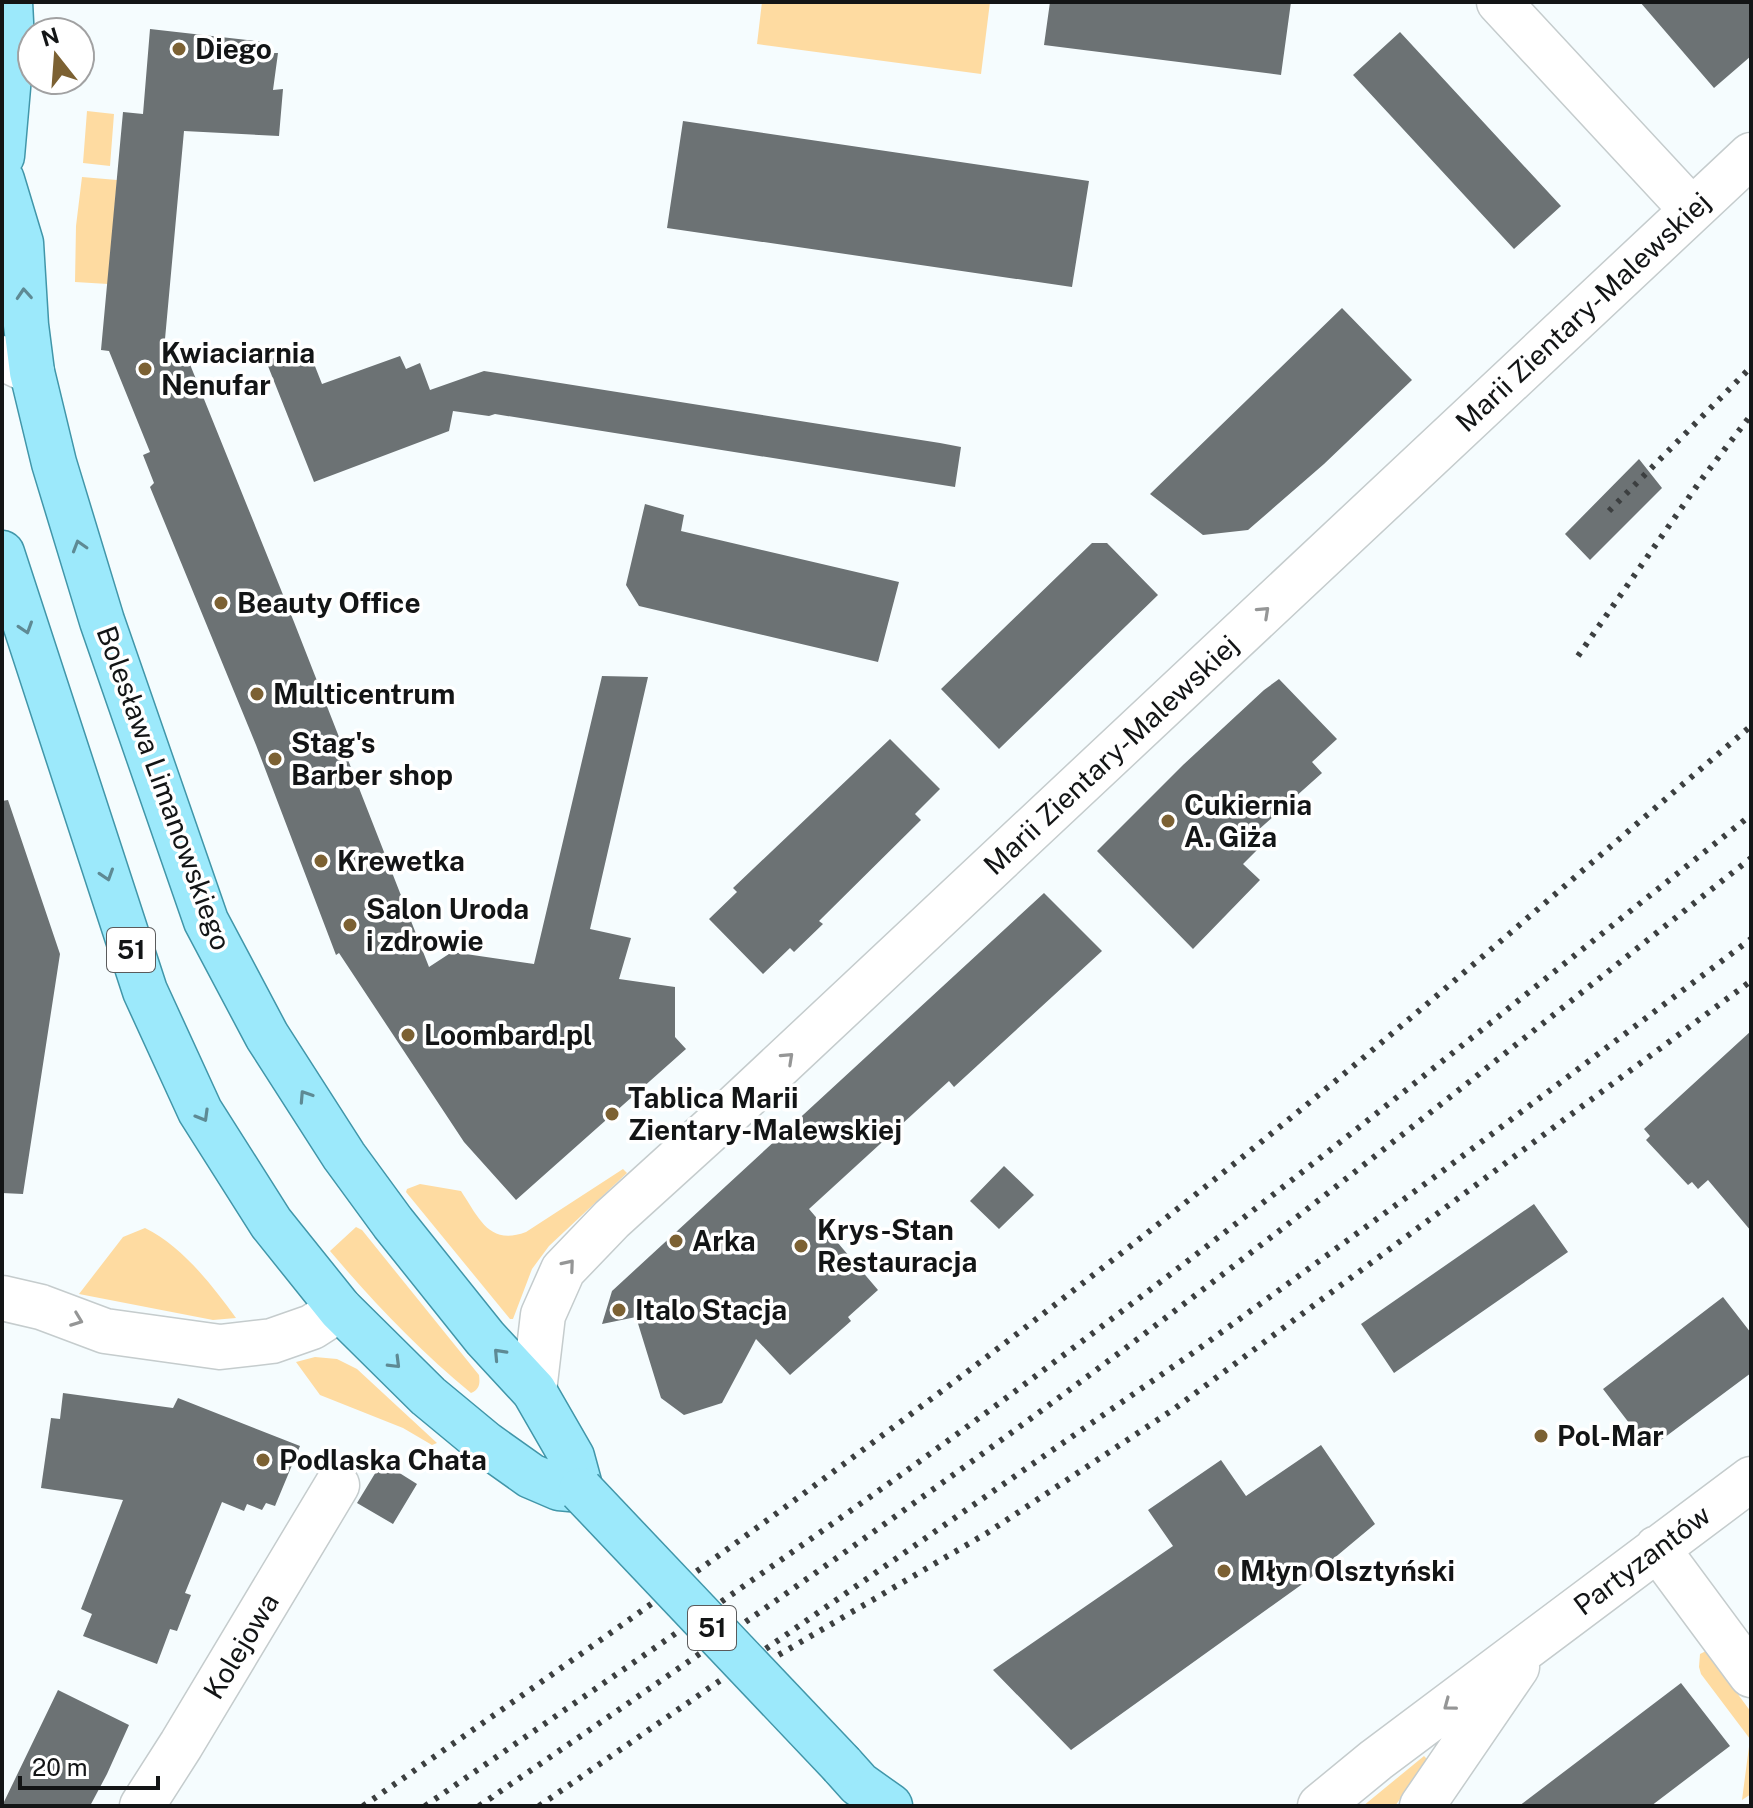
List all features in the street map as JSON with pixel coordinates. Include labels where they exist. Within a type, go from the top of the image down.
[{"type":"main road","points":[[2,156],[12,42],[10,2]]},
{"type":"main road","name":"Bolesława Limanowskiego","points":[[2,180],[21,243],[26,325],[17,365],[54,463],[102,621],[206,921],[267,1036],[344,1156],[393,1223],[475,1327],[534,1391],[572,1457],[581,1490],[865,1790]]},
{"type":"main road","name":"51","points":[[2,553],[145,991],[200,1111],[271,1223],[340,1309],[428,1396],[486,1444],[531,1476],[559,1488],[581,1490]]},
{"type":"street","points":[[1499,2],[1692,210]]},
{"type":"street","name":"Marii Zientary-Malewskiej","points":[[534,1391],[543,1315],[563,1270],[612,1219],[743,1100],[1751,155]]},
{"type":"street","points":[[2,1298],[41,1307],[105,1331],[220,1347],[272,1341],[312,1327],[340,1309]]},
{"type":"street","name":"Partyzantów","points":[[1320,1806],[1751,1479]]},
{"type":"street","name":"Kolejowa","points":[[142,1806],[337,1485]]},
{"type":"street","points":[[1657,1548],[1751,1675]]},
{"type":"street","name":"Partyzantów","points":[[1422,1806],[1534,1641]]},
{"type":"shaded area","points":[[762,2],[990,2],[981,74],[757,44]]},
{"type":"shaded area","points":[[87,111],[114,114],[110,166],[83,163]]},
{"type":"shaded area","points":[[82,177],[117,180],[108,284],[75,282],[76,226]]},
{"type":"shaded area","points":[[623,1169],[627,1173],[549,1246],[532,1269],[513,1319],[406,1192],[420,1184],[461,1191],[486,1227],[503,1235],[513,1235],[526,1232]]},
{"type":"shaded area","points":[[356,1227],[362,1230],[479,1375],[476,1390],[471,1393],[415,1343],[330,1251]]},
{"type":"shaded area","points":[[145,1228],[184,1256],[236,1318],[213,1320],[79,1294],[123,1237]]},
{"type":"shaded area","points":[[315,1357],[337,1359],[357,1369],[437,1443],[432,1445],[403,1428],[320,1395],[296,1362]]},
{"type":"shaded area","points":[[1706,1651],[1751,1712],[1751,1794],[1742,1800],[1750,1739],[1701,1674],[1700,1654]]},
{"type":"shaded area","points":[[1424,1756],[1428,1760],[1395,1806],[1363,1806]]},
{"type":"building","points":[[1050,2],[1291,2],[1281,75],[1044,45]]},
{"type":"building","points":[[1640,2],[1751,2],[1751,56],[1714,88]]},
{"type":"building","points":[[150,29],[266,42],[266,53],[278,53],[273,90],[283,89],[279,136],[184,131],[163,361],[185,352],[429,967],[452,952],[534,964],[602,676],[648,677],[590,929],[631,938],[619,979],[675,987],[675,1037],[686,1049],[516,1200],[464,1142],[339,953],[336,955],[256,745],[150,487],[154,483],[143,455],[150,452],[109,351],[101,350],[123,112],[143,114]]},
{"type":"building","points":[[1400,32],[1561,206],[1514,249],[1353,75]]},
{"type":"building","points":[[683,121],[1089,181],[1072,287],[667,228]]},
{"type":"building","points":[[1342,308],[1412,380],[1324,464],[1248,530],[1203,535],[1150,494]]},
{"type":"building","points":[[307,346],[322,384],[400,356],[406,369],[420,363],[430,390],[484,371],[961,447],[955,487],[495,414],[489,416],[453,411],[449,431],[314,482],[266,361]]},
{"type":"building","points":[[1639,459],[1662,488],[1590,560],[1565,534]]},
{"type":"building","points":[[645,504],[684,515],[681,531],[899,582],[878,662],[639,606],[626,585]]},
{"type":"building","points":[[1092,543],[1107,543],[1158,595],[999,749],[941,689]]},
{"type":"building","points":[[1279,679],[1337,739],[1312,762],[1322,773],[1247,840],[1257,850],[1243,864],[1260,880],[1193,949],[1097,851],[1183,765]]},
{"type":"building","points":[[890,739],[940,789],[915,814],[921,820],[819,921],[823,924],[794,952],[790,948],[763,974],[709,919],[737,892],[733,888]]},
{"type":"building","points":[[8,800],[60,954],[23,1194],[2,1193],[2,801]]},
{"type":"building","points":[[1044,893],[1102,951],[954,1087],[949,1081],[809,1209],[878,1290],[848,1317],[851,1321],[790,1375],[756,1339],[722,1403],[684,1415],[661,1398],[636,1317],[602,1324],[612,1291]]},
{"type":"building","points":[[1751,1031],[1751,1231],[1708,1180],[1698,1189],[1692,1182],[1688,1185],[1646,1140],[1650,1136],[1644,1129]]},
{"type":"building","points":[[1004,1166],[1034,1195],[999,1229],[970,1201]]},
{"type":"building","points":[[1534,1204],[1568,1252],[1394,1373],[1361,1324]]},
{"type":"building","points":[[1723,1297],[1751,1333],[1751,1373],[1649,1449],[1603,1389]]},
{"type":"building","points":[[63,1393],[173,1408],[178,1398],[300,1446],[275,1506],[266,1503],[262,1510],[247,1504],[244,1511],[222,1502],[185,1593],[191,1595],[177,1631],[170,1629],[157,1664],[83,1636],[92,1614],[81,1609],[123,1500],[41,1488],[51,1418],[60,1419]]},
{"type":"building","points":[[1321,1445],[1375,1524],[1308,1580],[1071,1750],[993,1670],[1173,1546],[1148,1510],[1221,1460],[1246,1496]]},
{"type":"building","points":[[382,1462],[417,1484],[393,1524],[357,1503]]},
{"type":"building","points":[[1681,1683],[1730,1746],[1651,1806],[1519,1806]]},
{"type":"building","points":[[58,1690],[129,1725],[107,1774],[90,1806],[2,1806]]},
{"type":"railway","points":[[1609,511],[1751,367]]},
{"type":"railway","points":[[1578,656],[1701,480],[1751,415]]},
{"type":"railway","points":[[363,1806],[579,1656],[1003,1345],[1347,1071],[1751,726]]},
{"type":"railway","points":[[425,1806],[822,1531],[1057,1360],[1319,1158],[1751,815]]},
{"type":"railway","points":[[479,1806],[852,1547],[1072,1388],[1329,1192],[1751,858]]},
{"type":"railway","points":[[539,1806],[1197,1350],[1444,1170],[1751,939]]},
{"type":"railway","points":[[758,1667],[987,1533],[1174,1409],[1751,981]]},
{"type":"place","name":"Diego","points":[[179,49]]},
{"type":"place","name":"Kwiaciarnia Nenufar","points":[[145,369]]},
{"type":"place","name":"Beauty Office","points":[[221,603]]},
{"type":"place","name":"Multicentrum","points":[[257,694]]},
{"type":"place","name":"Stag's Barber shop","points":[[275,759]]},
{"type":"place","name":"Cukiernia A. Giża","points":[[1168,821]]},
{"type":"place","name":"Krewetka","points":[[321,861]]},
{"type":"place","name":"Salon Uroda i zdrowie","points":[[350,925]]},
{"type":"place","name":"Loombard.pl","points":[[408,1035]]},
{"type":"place","name":"Tablica Marii Zientary-Malewskiej","points":[[612,1114]]},
{"type":"place","name":"Arka","points":[[676,1241]]},
{"type":"place","name":"Krys-Stan Restauracja","points":[[801,1246]]},
{"type":"place","name":"Italo Stacja","points":[[619,1310]]},
{"type":"place","name":"Pol-Mar","points":[[1541,1436]]},
{"type":"place","name":"Podlaska Chata","points":[[263,1460]]},
{"type":"place","name":"Młyn Olsztyński","points":[[1224,1571]]}]
